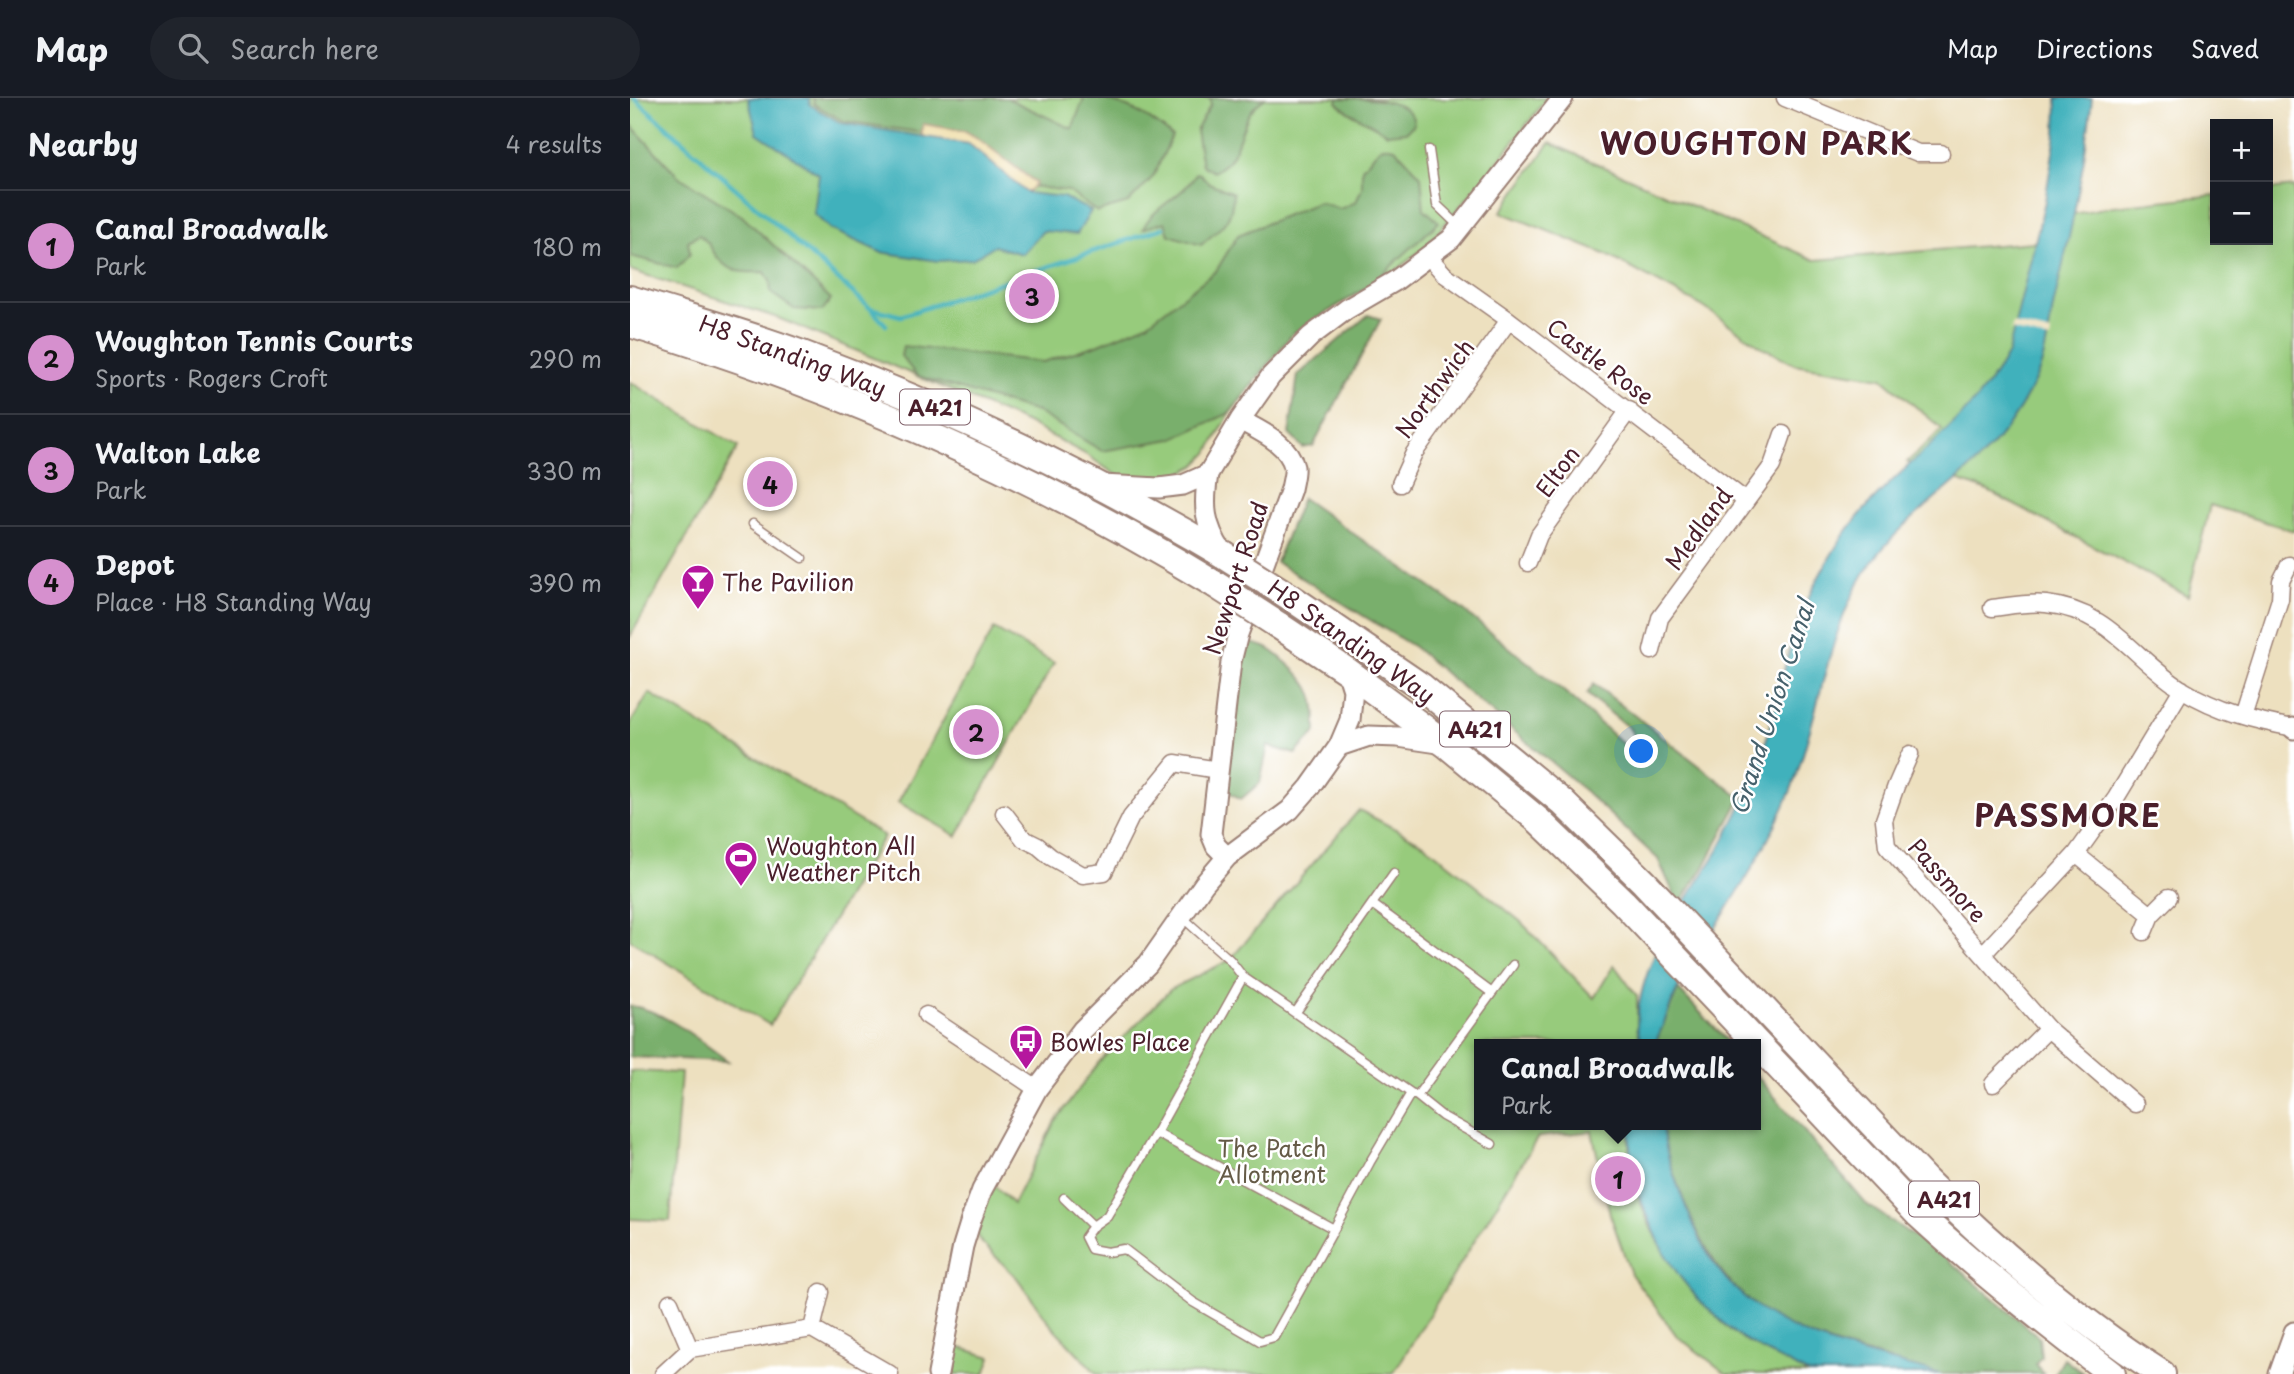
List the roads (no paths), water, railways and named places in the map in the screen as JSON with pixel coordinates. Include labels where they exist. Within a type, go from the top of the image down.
[{"type":"highway","name":"H8 Standing Way","points":[[630,299],[800,354],[936,407],[1099,485],[1224,555],[1372,651],[1472,727],[1562,802],[1644,881],[1925,1180],[1973,1227],[2130,1354],[2162,1374]]},
{"type":"highway","name":"H8 Standing Way","points":[[630,324],[790,378],[922,432],[996,465],[1165,554],[1216,585],[1347,671],[1447,745],[1539,821],[1623,902],[1754,1039]]},
{"type":"highway","name":"H8 Standing Way","points":[[1761,1047],[1919,1215],[2027,1310],[2112,1374]]},
{"type":"street","points":[[1224,555],[1210,533],[1204,499],[1208,474],[1240,419],[1271,376],[1311,337],[1347,309],[1395,281],[1451,239],[1563,98]]},
{"type":"street","points":[[1785,98],[1919,153],[1941,153]]},
{"type":"street","name":"Castle Rose","points":[[1429,257],[1444,274],[1509,320],[1746,501]]},
{"type":"street","name":"Northwich","points":[[1400,484],[1414,453],[1509,320]]},
{"type":"street","name":"Elton","points":[[1528,563],[1539,535],[1629,411]]},
{"type":"street","name":"Newport Road","points":[[1227,858],[1216,846],[1211,834],[1231,662],[1238,634],[1291,489],[1294,468],[1288,453],[1274,439],[1240,419]]},
{"type":"street","name":"Medland","points":[[1652,650],[1660,618],[1772,466],[1783,434]]},
{"type":"street","points":[[1099,485],[1158,488],[1183,485],[1208,474]]},
{"type":"street","points":[[2243,716],[2280,599],[2281,581],[2289,565]]},
{"type":"street","points":[[1993,608],[2044,603],[2080,610],[2104,624],[2182,689],[2212,706],[2294,729]]},
{"type":"street","points":[[937,1374],[963,1246],[971,1220],[982,1190],[1037,1089],[1082,1030],[1148,964],[1204,884],[1227,858],[1290,810],[1310,787],[1339,746],[1350,720],[1353,690],[1347,671]]},
{"type":"street","name":"Passmore","points":[[1984,953],[2076,854],[2116,799],[2182,689]]},
{"type":"street","points":[[1339,746],[1369,736],[1398,737],[1447,745]]},
{"type":"street","name":"Passmore","points":[[1910,754],[1884,820],[1887,846],[1984,953],[2048,1029],[2135,1104]]},
{"type":"street","points":[[1004,813],[1024,839],[1051,857],[1083,875],[1104,872],[1131,817],[1175,763],[1218,770]]},
{"type":"street","points":[[2076,854],[2151,915]]},
{"type":"street","points":[[2144,932],[2151,915],[2169,897]]},
{"type":"street","points":[[926,1015],[1037,1089]]},
{"type":"street","points":[[1993,1084],[2048,1029]]},
{"type":"street","points":[[812,1329],[821,1292]]},
{"type":"street","points":[[670,1302],[690,1349]]},
{"type":"street","points":[[663,1374],[690,1349],[812,1329],[890,1374]]},
{"type":"street","points":[[2278,1374],[2294,1332]]},
{"type":"lane","points":[[1429,150],[1437,205],[1461,228]]},
{"type":"lane","points":[[753,524],[802,558]]},
{"type":"lane","points":[[1296,1013],[1394,873]]},
{"type":"lane","points":[[1372,904],[1492,993]]},
{"type":"lane","points":[[1182,917],[1230,960],[1243,976],[1441,1116],[1492,1144]]},
{"type":"lane","points":[[1243,976],[1107,1216],[1093,1226],[1085,1237],[1091,1249],[1107,1252],[1124,1249],[1193,1302],[1260,1341],[1274,1337],[1370,1162],[1414,1095],[1513,964]]},
{"type":"lane","points":[[1156,1133],[1334,1229]]},
{"type":"lane","points":[[1064,1198],[1093,1226]]},
{"type":"water","points":[[748,98],[809,98],[810,105],[841,123],[969,144],[1027,193],[1063,197],[1091,211],[1077,234],[1043,231],[1022,254],[994,246],[972,259],[938,261],[880,252],[830,229],[814,214],[819,174],[757,133]]},
{"type":"water","points":[[2057,98],[2092,98],[2076,201],[2046,346],[2031,389],[2009,424],[1980,459],[1904,526],[1870,564],[1857,586],[1836,636],[1800,765],[1780,816],[1754,866],[1680,985],[1656,1039],[1640,1039],[1637,1024],[1640,1001],[1654,957],[1676,916],[1719,849],[1750,786],[1769,729],[1794,633],[1818,578],[1855,521],[1877,496],[1970,406],[1991,381],[2008,353],[2045,201],[2056,134]]},
{"type":"water","points":[[1629,1130],[1663,1130],[1671,1166],[1696,1231],[1718,1269],[1739,1293],[1764,1312],[1819,1339],[1849,1350],[1941,1374],[1809,1374],[1734,1333],[1698,1299],[1663,1251],[1637,1191],[1631,1166]]},
{"type":"waterway","points":[[634,98],[870,308],[901,316],[1163,228]]},
{"type":"waterway","points":[[872,310],[886,325]]},
{"type":"place","name":"Walton Lake","points":[[1032,296]]},
{"type":"place","name":"Depot","points":[[770,484]]},
{"type":"place","name":"The Pavilion","points":[[698,611]]},
{"type":"place","name":"Woughton Tennis Courts","points":[[976,732]]},
{"type":"place","name":"Woughton All Weather Pitch","points":[[741,888]]},
{"type":"place","name":"Bowles Place","points":[[1026,1071]]},
{"type":"place","name":"Canal Broadwalk","points":[[1618,1179]]},
{"type":"district","name":"WOUGHTON PARK","points":[[1757,142]]},
{"type":"district","name":"PASSMORE","points":[[2068,814]]},
{"type":"water label","name":"Grand Union Canal","points":[[1771,707]]},
{"type":"park label","name":"The Patch Allotment","points":[[1272,1160]]}]
